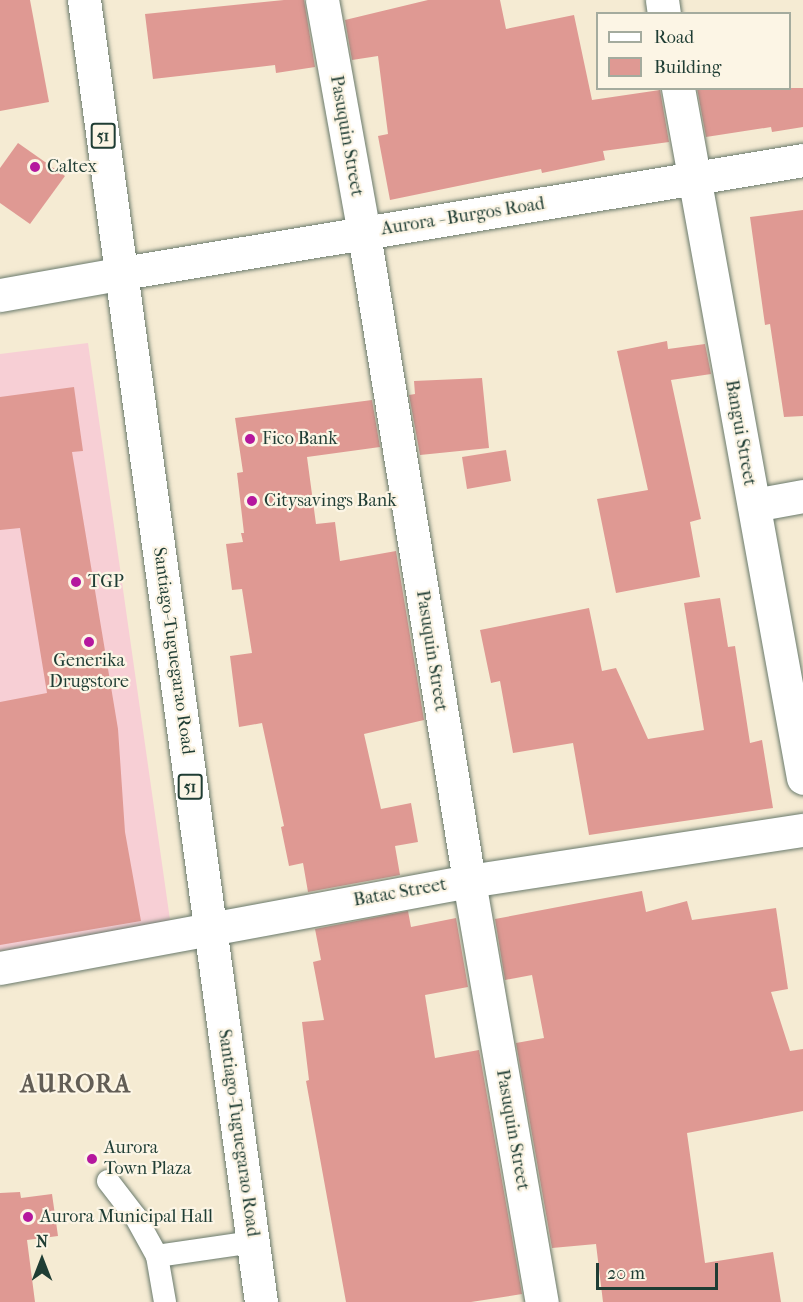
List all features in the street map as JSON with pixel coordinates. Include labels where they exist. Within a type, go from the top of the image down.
[{"type":"main road","name":"Santiago-Tuguegarao Road","points":[[84,0],[123,273],[209,928],[261,1302]]},
{"type":"main road","name":"Pasuquin Street","points":[[322,0],[364,234],[469,881],[542,1302]]},
{"type":"main road","name":"Bangui Street","points":[[678,90],[803,778]]},
{"type":"main road","name":"Aurora - Burgos Road","points":[[0,295],[803,160]]},
{"type":"main road","points":[[754,505],[803,496]]},
{"type":"main road","name":"Batac Street","points":[[0,968],[469,881],[803,830]]},
{"type":"lane","points":[[108,1181],[135,1215],[157,1256],[165,1302]]},
{"type":"lane","points":[[157,1256],[253,1242]]},
{"type":"shaded area","points":[[88,343],[171,927],[0,951],[0,354]]},
{"type":"building","points":[[0,0],[30,0],[49,102],[0,111]]},
{"type":"building","points":[[304,0],[315,67],[276,73],[275,65],[153,79],[145,14]]},
{"type":"building","points":[[428,0],[500,0],[506,29],[574,15],[592,100],[660,90],[669,142],[603,151],[605,160],[542,173],[541,169],[390,200],[378,136],[388,134],[378,56],[352,60],[345,20]]},
{"type":"building","points":[[803,88],[803,127],[772,132],[771,127],[706,137],[697,90]]},
{"type":"building","points":[[18,143],[65,176],[30,224],[0,203],[0,168]]},
{"type":"building","points":[[803,210],[803,416],[784,417],[770,324],[765,325],[750,217]]},
{"type":"building","points":[[667,341],[668,349],[705,344],[711,374],[671,380],[701,519],[690,522],[700,577],[616,593],[597,499],[648,490],[617,351]]},
{"type":"building","points":[[482,378],[489,448],[420,455],[409,395],[415,394],[414,381]]},
{"type":"building","points":[[74,387],[83,451],[72,452],[118,729],[125,832],[141,921],[0,945],[0,702],[47,693],[20,528],[0,530],[0,397]]},
{"type":"building","points":[[372,400],[380,447],[307,457],[316,524],[335,522],[340,561],[396,551],[424,720],[364,734],[381,809],[411,803],[418,842],[395,846],[400,875],[308,892],[303,863],[289,866],[281,827],[284,826],[262,723],[239,727],[230,656],[252,653],[242,589],[232,590],[226,544],[243,542],[241,533],[244,533],[237,473],[243,472],[235,418]]},
{"type":"building","points":[[506,450],[511,481],[467,489],[462,457]]},
{"type":"building","points":[[720,598],[728,647],[735,646],[750,743],[762,740],[773,808],[589,835],[573,743],[513,753],[500,681],[491,683],[480,630],[589,608],[602,671],[616,668],[648,739],[704,730],[684,603]]},
{"type":"building","points":[[642,891],[646,912],[687,901],[692,920],[776,908],[788,989],[771,992],[790,1051],[803,1049],[803,1111],[687,1133],[705,1263],[773,1252],[781,1302],[603,1302],[596,1244],[552,1248],[516,1043],[544,1038],[532,975],[505,980],[495,919]]},
{"type":"building","points":[[408,911],[411,927],[456,918],[468,987],[425,995],[435,1058],[479,1050],[522,1294],[471,1302],[346,1302],[306,1081],[309,1080],[302,1022],[324,1020],[313,962],[321,960],[315,929]]},
{"type":"building","name":"Aurora Municipal Hall","points":[[20,1192],[21,1198],[52,1194],[58,1236],[27,1240],[35,1302],[0,1302],[0,1193]]},
{"type":"place","name":"Caltex","points":[[35,167]]},
{"type":"place","name":"Fico Bank","points":[[250,439]]},
{"type":"place","name":"Citysavings Bank","points":[[252,501]]},
{"type":"place","name":"TGP","points":[[76,582]]},
{"type":"place","name":"Generika Drugstore","points":[[89,642]]},
{"type":"place","name":"Aurora Town Plaza","points":[[92,1159]]},
{"type":"place","name":"Aurora Municipal Hall","points":[[28,1217]]},
{"type":"district","name":"AURORA","points":[[76,1085]]}]
